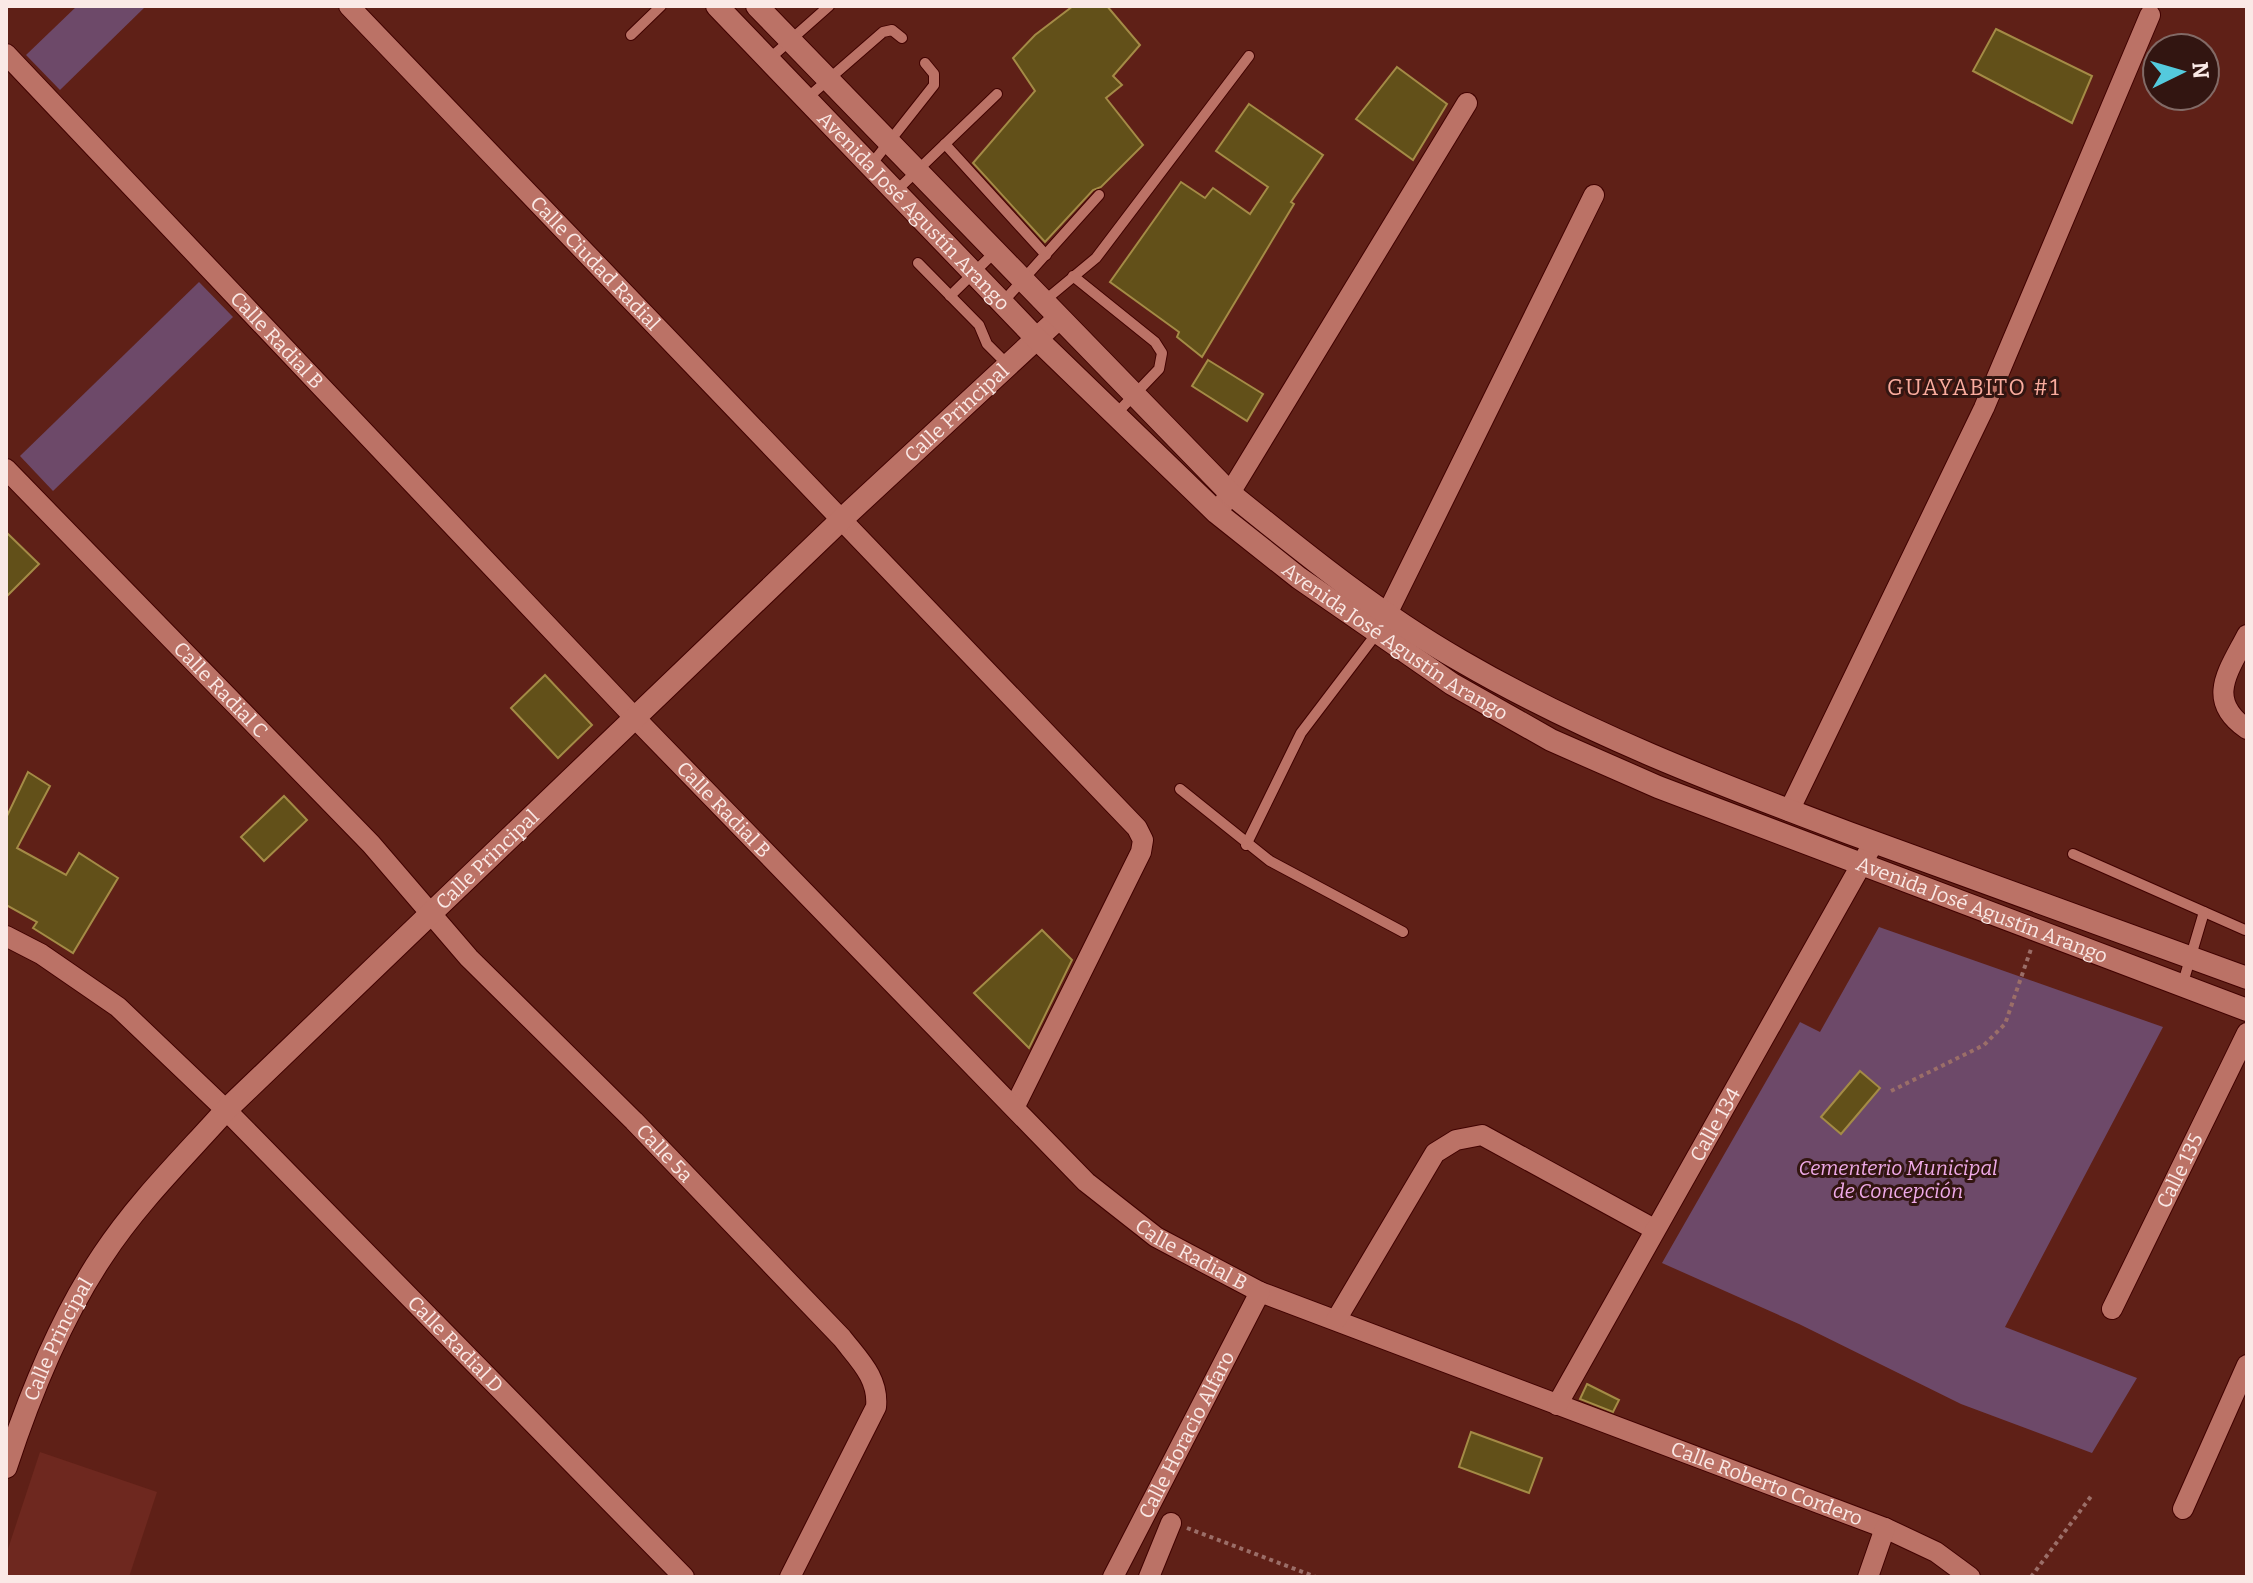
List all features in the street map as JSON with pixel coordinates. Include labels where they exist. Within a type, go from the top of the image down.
[{"type":"main road","name":"Avenida José Agustín Arango","points":[[717,6],[1037,339],[1217,513],[1299,578],[1565,717],[1789,811],[2247,978]]},
{"type":"main road","name":"Avenida José Agustín Arango","points":[[757,6],[1231,494],[1313,561],[1452,684],[1551,740],[1658,787],[2247,1010]]},
{"type":"main road","name":"Calle Principal","points":[[6,1467],[45,1364],[103,1255],[138,1208],[226,1110],[841,520],[1059,318]]},
{"type":"street","name":"Calle Ciudad Radial","points":[[349,6],[1137,828],[1143,840],[1141,852],[1015,1106]]},
{"type":"street","points":[[1789,811],[1984,408],[2150,15]]},
{"type":"street","name":"Calle Radial B","points":[[6,54],[636,719],[1086,1182],[1156,1237],[1260,1292],[1557,1405]]},
{"type":"street","points":[[1217,513],[1467,103]]},
{"type":"street","points":[[1383,622],[1594,195]]},
{"type":"street","name":"Calle Radial C","points":[[6,469],[371,844],[431,913]]},
{"type":"street","points":[[2247,635],[2226,677],[2222,701],[2232,719],[2247,729]]},
{"type":"street","name":"Calle 134","points":[[1557,1405],[1858,865],[1874,842]]},
{"type":"street","name":"Calle 5a","points":[[431,913],[480,969],[634,1121],[842,1338],[876,1386],[876,1407],[790,1577]]},
{"type":"street","name":"Calle Radial D","points":[[6,936],[41,954],[109,1000],[226,1110],[684,1577]]},
{"type":"street","name":"Calle 135","points":[[2112,1309],[2247,1033]]},
{"type":"street","points":[[1336,1320],[1435,1153],[1456,1140],[1482,1135],[1654,1229]]},
{"type":"street","name":"Calle Horacio Alfaro","points":[[1113,1577],[1260,1292]]},
{"type":"street","points":[[2183,1509],[2247,1365]]},
{"type":"street","name":"Calle Roberto Cordero","points":[[1557,1405],[1885,1528],[1936,1552],[1970,1577]]},
{"type":"street","points":[[1149,1577],[1171,1523]]},
{"type":"street","points":[[1868,1577],[1885,1528]]},
{"type":"street","points":[[1135,1535],[1161,1547]]},
{"type":"lane","points":[[631,35],[661,6]]},
{"type":"lane","points":[[768,60],[829,6]]},
{"type":"lane","points":[[806,99],[883,32],[892,30],[902,38]]},
{"type":"lane","points":[[1043,302],[1096,258],[1249,56]]},
{"type":"lane","points":[[870,166],[934,85],[934,74],[925,63]]},
{"type":"lane","points":[[895,192],[997,94]]},
{"type":"lane","points":[[945,144],[1046,255]]},
{"type":"lane","points":[[1002,303],[1099,195]]},
{"type":"lane","points":[[950,296],[995,252]]},
{"type":"lane","points":[[918,263],[979,325],[987,344],[1008,366]]},
{"type":"lane","points":[[1073,276],[1159,347],[1159,369],[1115,415]]},
{"type":"lane","points":[[1246,845],[1301,733],[1383,622]]},
{"type":"lane","points":[[1180,789],[1246,845],[1322,890],[1403,932]]},
{"type":"lane","points":[[2073,854],[2245,930]]},
{"type":"lane","points":[[2182,986],[2204,912]]},
{"type":"path","points":[[1891,1091],[1984,1045],[2005,1024],[2037,932]]},
{"type":"path","points":[[2031,1577],[2092,1495]]},
{"type":"path","points":[[1171,1523],[1316,1577]]},
{"type":"shaded area","points":[[40,1452],[157,1492],[129,1577],[6,1577],[6,1555]]},
{"type":"green space","points":[[77,6],[146,6],[60,90],[26,55]]},
{"type":"green space","points":[[199,282],[233,317],[53,491],[20,456]]},
{"type":"green space","name":"Cementerio Municipal de Concepción","points":[[1879,927],[2163,1027],[2005,1327],[2137,1378],[2092,1453],[1961,1404],[1799,1324],[1662,1263],[1800,1022],[1820,1032]]},
{"type":"building","points":[[1073,6],[1107,6],[1140,45],[1113,76],[1122,85],[1106,98],[1143,145],[1101,187],[1093,190],[1045,242],[973,163],[1035,91],[1013,58],[1035,35]]},
{"type":"building","points":[[1996,29],[2092,76],[2072,123],[1973,71]]},
{"type":"building","points":[[1397,67],[1447,104],[1413,160],[1356,119]]},
{"type":"building","points":[[1249,104],[1323,155],[1291,202],[1294,204],[1202,357],[1177,337],[1179,332],[1110,282],[1181,182],[1205,198],[1213,188],[1250,214],[1268,187],[1216,151]]},
{"type":"building","points":[[1208,360],[1263,394],[1247,421],[1192,386]]},
{"type":"building","points":[[6,532],[39,564],[6,597]]},
{"type":"building","points":[[545,675],[592,725],[558,758],[511,708]]},
{"type":"building","points":[[28,772],[50,786],[17,848],[66,875],[79,853],[118,878],[73,953],[33,928],[37,922],[6,905],[6,818]]},
{"type":"building","points":[[284,796],[307,820],[264,861],[241,837]]},
{"type":"building","points":[[1042,930],[1072,960],[1029,1048],[974,993]]},
{"type":"building","points":[[1860,1071],[1880,1088],[1841,1134],[1821,1117]]},
{"type":"building","points":[[1587,1384],[1619,1400],[1613,1412],[1580,1399]]},
{"type":"building","points":[[1471,1432],[1542,1458],[1529,1493],[1459,1467]]},
{"type":"district","name":"GUAYABITO #1","points":[[1974,387]]}]
